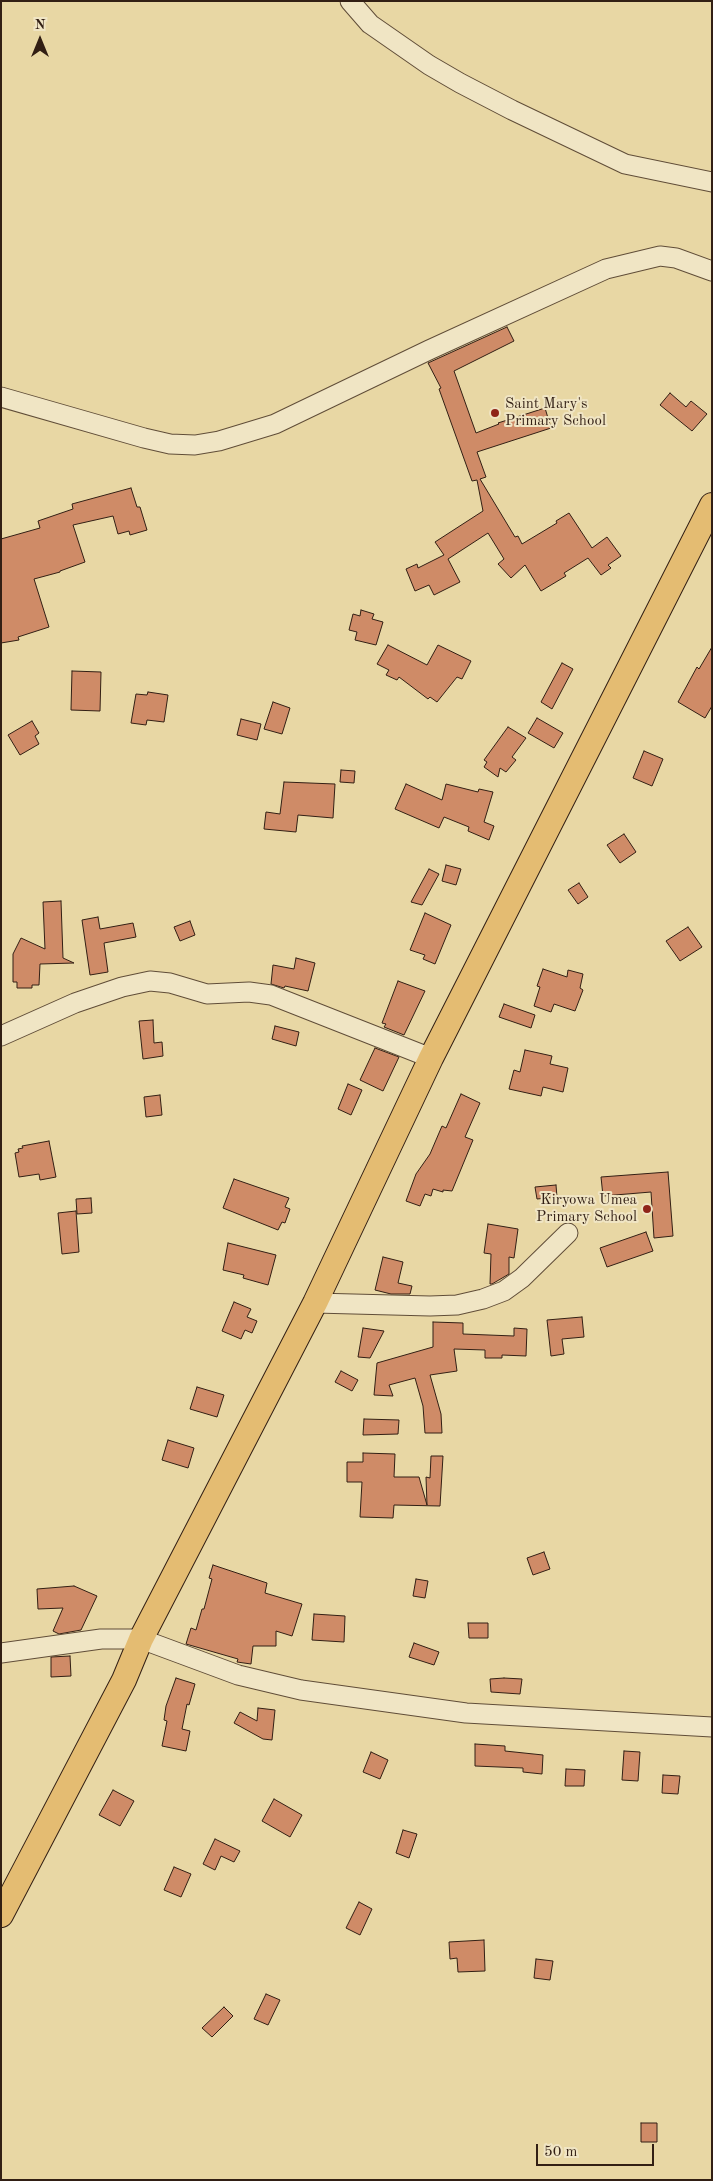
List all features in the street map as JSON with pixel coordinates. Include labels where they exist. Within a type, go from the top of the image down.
[{"type":"main road","points":[[1,1915],[124,1680],[141,1639],[315,1303],[431,1058],[712,505]]},
{"type":"street","points":[[350,1],[370,24],[421,60],[504,106],[625,164],[712,182]]},
{"type":"street","points":[[1,397],[144,438],[170,444],[195,445],[275,424],[429,350],[606,269],[660,256],[676,258],[712,271]]},
{"type":"street","points":[[1,1036],[75,1003],[122,987],[150,981],[170,983],[208,994],[249,992],[270,995],[431,1058]]},
{"type":"street","points":[[315,1303],[430,1306],[457,1305],[483,1298],[504,1290],[522,1278],[568,1233]]},
{"type":"street","points":[[1,1653],[101,1639],[141,1639],[238,1675],[301,1690],[466,1713],[712,1727]]},
{"type":"building","points":[[507,327],[514,341],[454,371],[476,433],[498,423],[545,408],[551,428],[477,452],[486,477],[480,479],[515,537],[518,536],[522,544],[557,523],[556,521],[569,513],[592,548],[607,537],[621,556],[608,565],[611,568],[601,575],[588,558],[564,573],[566,576],[541,591],[525,565],[511,578],[498,564],[504,559],[488,533],[448,559],[460,582],[434,595],[429,585],[415,591],[406,569],[417,564],[418,568],[444,555],[435,542],[483,511],[477,480],[472,481],[439,389],[441,388],[428,363]]},
{"type":"building","points":[[670,393],[686,407],[691,401],[707,414],[692,431],[660,405]]},
{"type":"building","points":[[131,488],[137,507],[140,507],[147,530],[130,535],[129,531],[118,534],[113,516],[73,525],[85,562],[60,572],[34,579],[49,627],[18,637],[19,640],[1,643],[1,539],[40,528],[38,521],[73,509],[72,504]]},
{"type":"building","points":[[361,610],[374,614],[372,619],[383,622],[376,645],[355,640],[357,632],[349,630],[353,614],[360,616]]},
{"type":"building","points":[[388,645],[427,665],[438,645],[471,661],[462,679],[457,677],[437,702],[430,697],[428,699],[399,677],[397,680],[386,675],[389,670],[377,664]]},
{"type":"building","points":[[712,647],[712,706],[705,718],[678,702],[697,667],[699,669]]},
{"type":"building","points":[[562,663],[573,669],[552,709],[541,702]]},
{"type":"building","points":[[72,671],[101,672],[100,711],[71,710]]},
{"type":"building","points":[[148,692],[168,695],[164,722],[147,720],[146,725],[131,723],[136,694],[147,695]]},
{"type":"building","points":[[273,702],[290,708],[282,734],[264,729]]},
{"type":"building","points":[[537,718],[563,733],[554,748],[528,733]]},
{"type":"building","points":[[241,719],[261,724],[257,740],[237,735]]},
{"type":"building","points":[[32,721],[39,733],[35,736],[39,744],[20,755],[8,735]]},
{"type":"building","points":[[508,727],[526,738],[512,757],[516,760],[506,772],[500,768],[498,777],[484,767],[487,762],[484,760]]},
{"type":"building","points":[[644,751],[663,759],[652,786],[633,778]]},
{"type":"building","points":[[341,770],[355,771],[354,783],[340,782]]},
{"type":"building","points":[[284,782],[335,784],[333,818],[298,815],[296,832],[264,829],[266,812],[280,814]]},
{"type":"building","points":[[406,784],[442,800],[446,784],[478,792],[479,789],[493,792],[484,822],[494,826],[489,840],[468,831],[469,827],[444,817],[439,828],[395,809]]},
{"type":"building","points":[[624,834],[636,852],[620,863],[607,845]]},
{"type":"building","points":[[446,865],[461,869],[456,885],[442,881]]},
{"type":"building","points":[[429,869],[439,874],[422,905],[411,902]]},
{"type":"building","points":[[579,883],[588,897],[578,904],[568,890]]},
{"type":"building","points":[[61,901],[63,958],[74,963],[40,964],[39,985],[32,985],[32,988],[17,988],[17,982],[13,982],[13,954],[21,938],[45,949],[43,902]]},
{"type":"building","points":[[425,913],[451,925],[435,964],[423,959],[425,955],[410,950]]},
{"type":"building","points":[[98,917],[100,929],[133,923],[136,937],[104,943],[108,972],[90,975],[82,920]]},
{"type":"building","points":[[190,921],[195,935],[180,941],[174,927]]},
{"type":"building","points":[[688,927],[702,947],[680,961],[666,941]]},
{"type":"building","points":[[296,958],[315,963],[308,991],[285,986],[284,988],[271,984],[273,965],[294,969]]},
{"type":"building","points":[[543,969],[567,977],[568,970],[583,974],[580,988],[583,990],[575,1011],[554,1004],[551,1012],[534,1006],[540,987],[537,986]]},
{"type":"building","points":[[398,981],[425,991],[404,1035],[384,1027],[386,1024],[382,1023]]},
{"type":"building","points":[[504,1004],[535,1015],[531,1028],[499,1017]]},
{"type":"building","points":[[153,1020],[154,1043],[162,1042],[163,1056],[143,1059],[139,1021]]},
{"type":"building","points":[[275,1026],[299,1032],[296,1046],[272,1039]]},
{"type":"building","points":[[375,1048],[399,1057],[383,1091],[360,1080]]},
{"type":"building","points":[[525,1050],[552,1056],[550,1064],[568,1068],[563,1092],[543,1087],[541,1096],[509,1089],[514,1070],[520,1072]]},
{"type":"building","points":[[348,1084],[362,1090],[351,1115],[338,1109]]},
{"type":"building","points":[[461,1094],[480,1103],[465,1137],[473,1140],[452,1191],[443,1190],[443,1192],[433,1189],[431,1196],[425,1194],[420,1206],[406,1201],[416,1174],[430,1154],[442,1126],[446,1128]]},
{"type":"building","points":[[160,1095],[162,1115],[146,1117],[144,1097]]},
{"type":"building","points":[[49,1141],[56,1177],[40,1180],[39,1174],[19,1177],[15,1153],[19,1152],[18,1149],[23,1148],[22,1146]]},
{"type":"building","points":[[668,1172],[673,1236],[654,1238],[651,1192],[603,1196],[601,1177]]},
{"type":"building","points":[[234,1179],[289,1198],[285,1207],[290,1209],[285,1223],[282,1222],[278,1230],[223,1208]]},
{"type":"building","points":[[556,1185],[557,1197],[537,1199],[535,1187]]},
{"type":"building","points":[[91,1198],[92,1213],[77,1214],[76,1199]]},
{"type":"building","points":[[76,1211],[79,1252],[62,1254],[58,1213]]},
{"type":"building","points":[[488,1224],[518,1229],[514,1258],[509,1257],[509,1274],[492,1284],[490,1284],[491,1254],[484,1253]]},
{"type":"building","points":[[646,1232],[653,1251],[607,1267],[600,1248]]},
{"type":"building","points":[[228,1243],[276,1255],[268,1285],[243,1278],[244,1275],[223,1270]]},
{"type":"building","points":[[383,1257],[403,1262],[398,1283],[412,1286],[410,1294],[391,1294],[375,1290]]},
{"type":"building","points":[[234,1302],[251,1309],[247,1317],[257,1321],[252,1333],[245,1330],[241,1339],[222,1331]]},
{"type":"building","points":[[582,1317],[584,1337],[562,1339],[564,1354],[551,1356],[547,1320]]},
{"type":"building","points":[[433,1322],[463,1323],[463,1334],[514,1336],[514,1328],[527,1329],[526,1356],[502,1355],[502,1358],[485,1358],[485,1350],[454,1349],[457,1371],[430,1375],[441,1414],[442,1433],[425,1433],[423,1406],[415,1378],[389,1385],[393,1396],[374,1395],[377,1363],[433,1347]]},
{"type":"building","points":[[363,1328],[384,1331],[370,1358],[358,1357]]},
{"type":"building","points":[[341,1371],[358,1380],[352,1391],[335,1382]]},
{"type":"building","points":[[197,1387],[224,1395],[217,1417],[190,1409]]},
{"type":"building","points":[[364,1419],[399,1420],[398,1434],[363,1435]]},
{"type":"building","points":[[168,1440],[194,1448],[188,1468],[162,1460]]},
{"type":"building","points":[[363,1453],[395,1454],[394,1477],[419,1477],[427,1505],[426,1477],[430,1478],[431,1456],[443,1456],[440,1506],[394,1505],[393,1518],[360,1517],[362,1482],[347,1482],[347,1462],[363,1462]]},
{"type":"building","points":[[544,1552],[550,1569],[533,1575],[527,1558]]},
{"type":"building","points":[[213,1565],[267,1583],[265,1593],[302,1604],[292,1636],[276,1631],[276,1646],[253,1646],[251,1664],[237,1662],[238,1659],[186,1644],[191,1628],[196,1630],[202,1609],[204,1609],[212,1579],[209,1578]]},
{"type":"building","points":[[416,1579],[428,1581],[425,1598],[413,1596]]},
{"type":"building","points":[[74,1586],[97,1596],[81,1630],[59,1634],[53,1631],[63,1608],[38,1609],[37,1589]]},
{"type":"building","points":[[314,1614],[345,1616],[344,1642],[312,1640]]},
{"type":"building","points":[[468,1623],[488,1623],[488,1638],[469,1638]]},
{"type":"building","points":[[414,1643],[439,1652],[434,1665],[409,1657]]},
{"type":"building","points":[[70,1656],[71,1676],[51,1677],[51,1657]]},
{"type":"building","points":[[176,1678],[195,1684],[189,1705],[187,1704],[182,1729],[190,1731],[186,1751],[162,1746],[167,1721],[164,1720],[166,1706]]},
{"type":"building","points":[[490,1679],[522,1679],[520,1694],[491,1692]]},
{"type":"building","points":[[258,1708],[275,1710],[272,1740],[263,1739],[234,1723],[240,1712],[257,1721]]},
{"type":"building","points":[[475,1744],[505,1746],[505,1751],[543,1755],[542,1774],[523,1772],[523,1768],[475,1766]]},
{"type":"building","points":[[624,1751],[640,1752],[638,1781],[622,1780]]},
{"type":"building","points":[[371,1752],[388,1760],[380,1779],[363,1772]]},
{"type":"building","points":[[566,1769],[585,1770],[584,1786],[565,1786]]},
{"type":"building","points":[[663,1775],[680,1776],[678,1794],[662,1793]]},
{"type":"building","points":[[113,1790],[134,1801],[120,1826],[99,1815]]},
{"type":"building","points":[[274,1799],[302,1815],[290,1837],[262,1821]]},
{"type":"building","points":[[403,1830],[417,1834],[409,1858],[396,1853]]},
{"type":"building","points":[[215,1839],[240,1851],[234,1862],[221,1856],[215,1870],[203,1864]]},
{"type":"building","points":[[174,1867],[191,1874],[181,1897],[164,1890]]},
{"type":"building","points":[[359,1902],[372,1909],[360,1935],[346,1928]]},
{"type":"building","points":[[484,1940],[485,1971],[458,1972],[457,1958],[450,1959],[449,1942]]},
{"type":"building","points":[[536,1959],[553,1961],[550,1980],[534,1978]]},
{"type":"building","points":[[266,1994],[280,2000],[268,2025],[254,2019]]},
{"type":"building","points":[[224,2007],[233,2016],[212,2037],[202,2028]]},
{"type":"building","points":[[641,2123],[657,2123],[657,2142],[641,2142]]},
{"type":"place","name":"Saint Mary's Primary School","points":[[495,413]]},
{"type":"place","name":"Kiryowa Umea Primary School","points":[[647,1209]]}]
